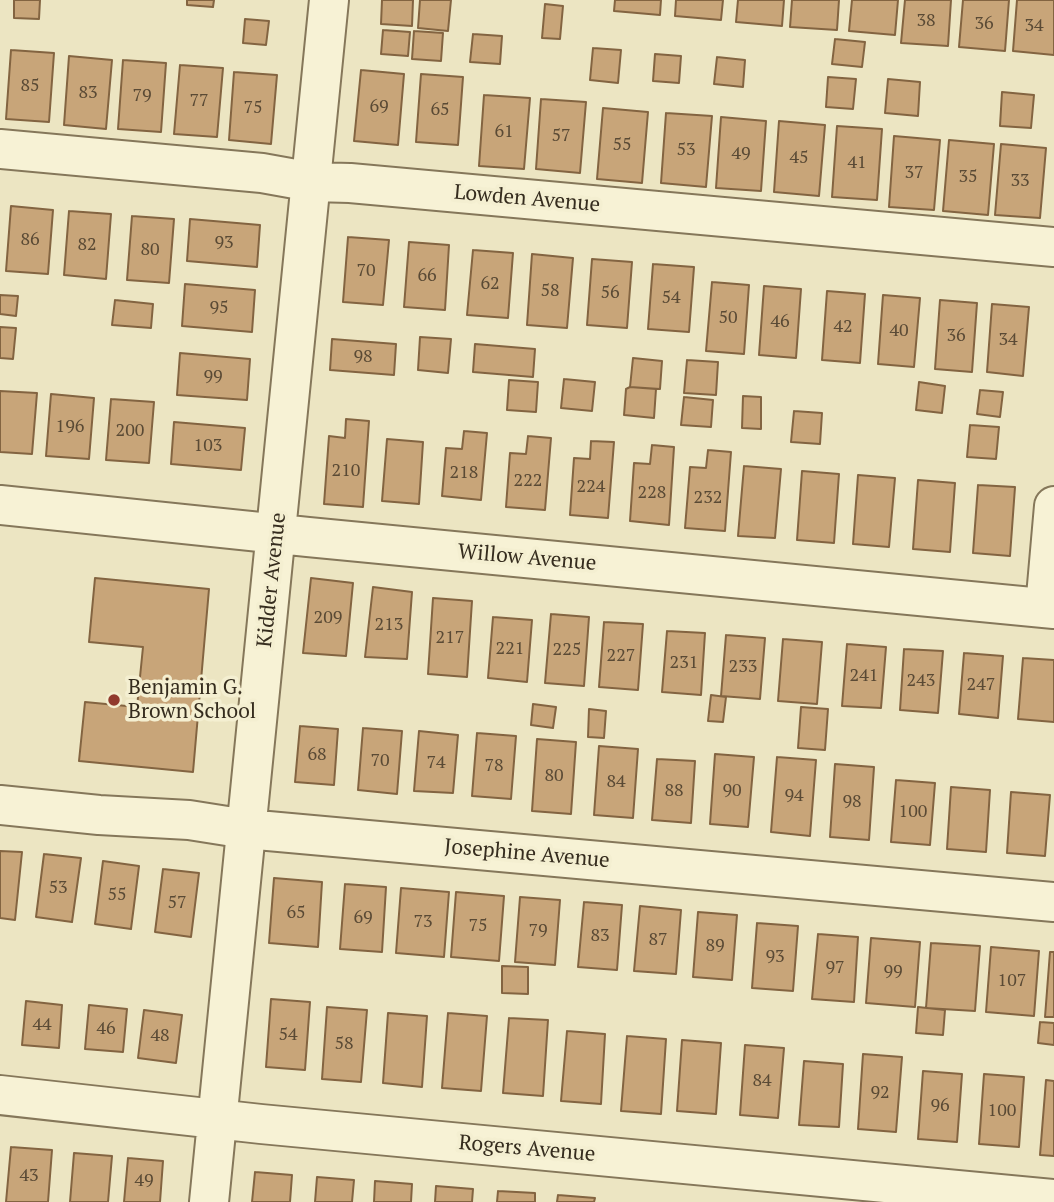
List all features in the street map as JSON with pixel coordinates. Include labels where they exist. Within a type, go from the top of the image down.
[{"type":"street","name":"Kidder Avenue","points":[[209,1202],[330,0]]},
{"type":"street","name":"Lowden Avenue","points":[[0,149],[262,173],[312,181],[1054,247]]},
{"type":"street","name":"Willow Avenue","points":[[0,505],[1049,608]]},
{"type":"street","points":[[1049,608],[1054,506]]},
{"type":"street","name":"Josephine Avenue","points":[[0,805],[99,815],[189,820],[246,829],[1054,902]]},
{"type":"street","name":"Rogers Avenue","points":[[0,1095],[1054,1199]]},
{"type":"building","points":[[14,0],[40,0],[39,19],[14,18]]},
{"type":"building","points":[[187,0],[214,0],[213,7],[187,5]]},
{"type":"building","points":[[382,0],[413,0],[412,26],[381,24]]},
{"type":"building","points":[[420,0],[451,0],[448,31],[418,28]]},
{"type":"building","points":[[615,0],[661,0],[660,15],[614,11]]},
{"type":"building","points":[[676,0],[723,0],[721,20],[675,16]]},
{"type":"building","points":[[738,0],[784,0],[782,26],[736,22]]},
{"type":"building","points":[[792,0],[839,0],[837,30],[790,27]]},
{"type":"building","points":[[852,0],[898,0],[895,35],[849,31]]},
{"type":"building","points":[[905,0],[951,0],[948,46],[901,43]]},
{"type":"building","points":[[963,0],[1009,0],[1005,51],[959,47]]},
{"type":"building","points":[[1017,0],[1054,0],[1054,55],[1013,51]]},
{"type":"building","points":[[545,4],[563,6],[560,39],[542,38]]},
{"type":"building","points":[[245,19],[269,21],[266,45],[243,43]]},
{"type":"building","points":[[383,30],[410,32],[408,56],[381,54]]},
{"type":"building","points":[[414,31],[443,33],[441,61],[412,59]]},
{"type":"building","points":[[473,34],[502,36],[500,64],[470,62]]},
{"type":"building","points":[[835,39],[865,42],[862,67],[832,64]]},
{"type":"building","points":[[593,48],[621,50],[618,83],[590,80]]},
{"type":"building","points":[[11,50],[54,53],[49,122],[6,119]]},
{"type":"building","points":[[655,54],[681,56],[679,83],[653,81]]},
{"type":"building","points":[[69,56],[112,60],[106,129],[64,125]]},
{"type":"building","points":[[717,57],[745,60],[743,87],[714,84]]},
{"type":"building","points":[[123,60],[166,63],[161,132],[118,129]]},
{"type":"building","points":[[180,65],[223,68],[217,137],[174,134]]},
{"type":"building","points":[[361,70],[404,74],[398,145],[354,141]]},
{"type":"building","points":[[234,72],[277,75],[271,144],[229,140]]},
{"type":"building","points":[[421,74],[463,77],[458,145],[416,142]]},
{"type":"building","points":[[828,77],[856,79],[853,109],[826,107]]},
{"type":"building","points":[[888,79],[920,82],[918,116],[885,113]]},
{"type":"building","points":[[1002,92],[1034,95],[1031,128],[1000,126]]},
{"type":"building","points":[[484,95],[530,98],[524,169],[479,166]]},
{"type":"building","points":[[541,99],[586,102],[580,173],[536,169]]},
{"type":"building","points":[[603,108],[648,112],[642,183],[597,179]]},
{"type":"building","points":[[666,113],[712,116],[706,187],[661,183]]},
{"type":"building","points":[[721,117],[766,121],[761,191],[716,188]]},
{"type":"building","points":[[779,121],[825,125],[819,196],[774,192]]},
{"type":"building","points":[[837,126],[882,129],[877,200],[832,197]]},
{"type":"building","points":[[894,136],[940,140],[934,210],[889,207]]},
{"type":"building","points":[[949,140],[994,144],[988,215],[943,211]]},
{"type":"building","points":[[1001,144],[1046,148],[1040,218],[995,215]]},
{"type":"building","points":[[11,206],[53,210],[48,274],[6,271]]},
{"type":"building","points":[[69,211],[111,214],[106,279],[64,275]]},
{"type":"building","points":[[132,216],[174,219],[169,283],[127,280]]},
{"type":"building","points":[[190,219],[260,225],[257,267],[187,261]]},
{"type":"building","points":[[348,237],[389,240],[383,305],[343,302]]},
{"type":"building","points":[[409,242],[449,245],[445,310],[404,307]]},
{"type":"building","points":[[473,250],[513,253],[508,318],[467,315]]},
{"type":"building","points":[[532,254],[573,258],[567,328],[527,325]]},
{"type":"building","points":[[592,259],[632,262],[627,328],[587,325]]},
{"type":"building","points":[[653,264],[694,267],[689,332],[648,329]]},
{"type":"building","points":[[712,282],[749,285],[744,354],[706,351]]},
{"type":"building","points":[[185,284],[255,290],[252,332],[182,326]]},
{"type":"building","points":[[764,286],[801,289],[796,358],[759,355]]},
{"type":"building","points":[[827,291],[865,294],[860,363],[822,360]]},
{"type":"building","points":[[0,295],[18,296],[16,316],[0,314]]},
{"type":"building","points":[[883,295],[920,298],[914,367],[878,364]]},
{"type":"building","points":[[115,300],[153,304],[151,328],[112,325]]},
{"type":"building","points":[[940,300],[977,303],[972,372],[935,369]]},
{"type":"building","points":[[992,304],[1029,307],[1023,376],[987,372]]},
{"type":"building","points":[[0,327],[16,328],[13,359],[0,358]]},
{"type":"building","points":[[420,337],[451,339],[448,373],[418,370]]},
{"type":"building","points":[[332,339],[396,344],[394,375],[330,370]]},
{"type":"building","points":[[475,344],[535,349],[533,377],[473,372]]},
{"type":"building","points":[[180,353],[250,359],[247,400],[177,395]]},
{"type":"building","points":[[633,358],[662,361],[660,389],[630,387]]},
{"type":"building","points":[[687,360],[718,362],[716,395],[684,393]]},
{"type":"building","points":[[564,379],[595,382],[592,411],[561,408]]},
{"type":"building","points":[[509,380],[538,382],[536,412],[507,410]]},
{"type":"building","points":[[919,382],[945,386],[942,413],[916,410]]},
{"type":"building","points":[[626,389],[656,389],[654,418],[624,415]]},
{"type":"building","points":[[980,390],[1003,392],[1000,417],[977,414]]},
{"type":"building","points":[[0,391],[37,393],[32,454],[0,452]]},
{"type":"building","points":[[51,394],[94,398],[89,459],[46,456]]},
{"type":"building","points":[[743,396],[761,397],[761,429],[742,428]]},
{"type":"building","points":[[684,397],[713,400],[711,427],[681,425]]},
{"type":"building","points":[[111,399],[154,402],[149,463],[106,460]]},
{"type":"building","points":[[794,411],[822,413],[820,444],[791,442]]},
{"type":"building","points":[[346,419],[369,421],[363,507],[324,504],[329,436],[345,438]]},
{"type":"building","points":[[174,422],[245,428],[241,470],[171,464]]},
{"type":"building","points":[[970,425],[999,427],[996,459],[967,457]]},
{"type":"building","points":[[464,431],[487,433],[481,500],[442,496],[446,448],[462,449]]},
{"type":"building","points":[[528,436],[551,438],[545,510],[506,507],[510,453],[526,454]]},
{"type":"building","points":[[387,439],[423,442],[419,504],[382,501]]},
{"type":"building","points":[[591,441],[614,442],[608,518],[570,515],[574,458],[590,459]]},
{"type":"building","points":[[652,445],[674,447],[669,525],[630,521],[634,463],[650,464]]},
{"type":"building","points":[[708,450],[731,452],[725,531],[685,528],[690,467],[706,468]]},
{"type":"building","points":[[744,466],[781,469],[775,538],[738,536]]},
{"type":"building","points":[[802,471],[839,474],[834,543],[797,540]]},
{"type":"building","points":[[858,475],[895,478],[889,547],[853,544]]},
{"type":"building","points":[[918,480],[955,483],[950,552],[913,549]]},
{"type":"building","points":[[978,485],[1015,487],[1010,556],[973,553]]},
{"type":"building","points":[[95,578],[209,589],[193,772],[79,761],[85,702],[137,707],[143,647],[89,642]]},
{"type":"building","points":[[311,578],[353,583],[346,656],[303,653]]},
{"type":"building","points":[[373,587],[412,592],[407,659],[365,657]]},
{"type":"building","points":[[433,598],[472,601],[467,677],[428,674]]},
{"type":"building","points":[[551,614],[589,617],[584,686],[545,683]]},
{"type":"building","points":[[493,617],[532,620],[527,682],[488,678]]},
{"type":"building","points":[[604,622],[643,624],[638,690],[599,687]]},
{"type":"building","points":[[667,631],[705,633],[701,695],[662,692]]},
{"type":"building","points":[[726,635],[765,638],[760,699],[721,696]]},
{"type":"building","points":[[783,639],[822,642],[817,704],[778,701]]},
{"type":"building","points":[[847,644],[886,647],[881,708],[842,706]]},
{"type":"building","points":[[904,649],[943,651],[938,713],[900,710]]},
{"type":"building","points":[[964,653],[1003,656],[998,718],[959,714]]},
{"type":"building","points":[[1023,658],[1054,660],[1054,722],[1018,719]]},
{"type":"building","points":[[711,695],[726,697],[723,722],[708,721]]},
{"type":"building","points":[[533,704],[556,707],[553,728],[531,725]]},
{"type":"building","points":[[801,707],[828,709],[825,750],[798,748]]},
{"type":"building","points":[[589,709],[606,711],[604,738],[588,737]]},
{"type":"building","points":[[300,726],[338,729],[334,785],[295,782]]},
{"type":"building","points":[[363,728],[402,731],[397,794],[358,790]]},
{"type":"building","points":[[419,731],[458,735],[453,793],[414,791]]},
{"type":"building","points":[[477,733],[516,736],[511,799],[472,796]]},
{"type":"building","points":[[537,739],[576,742],[571,814],[532,811]]},
{"type":"building","points":[[599,746],[638,749],[633,818],[594,815]]},
{"type":"building","points":[[715,754],[754,757],[748,827],[710,824]]},
{"type":"building","points":[[777,757],[816,760],[810,836],[771,832]]},
{"type":"building","points":[[657,759],[695,761],[691,823],[652,820]]},
{"type":"building","points":[[835,764],[874,767],[869,840],[830,837]]},
{"type":"building","points":[[896,780],[935,783],[930,845],[891,842]]},
{"type":"building","points":[[951,787],[990,790],[986,852],[947,849]]},
{"type":"building","points":[[1011,792],[1050,795],[1045,856],[1007,853]]},
{"type":"building","points":[[0,851],[22,852],[15,920],[0,918]]},
{"type":"building","points":[[44,854],[81,858],[72,922],[36,917]]},
{"type":"building","points":[[103,861],[139,866],[131,929],[95,924]]},
{"type":"building","points":[[163,869],[199,873],[191,937],[155,932]]},
{"type":"building","points":[[274,878],[322,882],[318,947],[269,943]]},
{"type":"building","points":[[345,884],[386,887],[382,952],[340,949]]},
{"type":"building","points":[[401,888],[449,892],[444,957],[396,953]]},
{"type":"building","points":[[456,892],[504,896],[499,961],[451,957]]},
{"type":"building","points":[[520,897],[560,900],[555,965],[515,962]]},
{"type":"building","points":[[584,902],[622,905],[617,970],[578,967]]},
{"type":"building","points":[[640,906],[681,910],[676,974],[634,971]]},
{"type":"building","points":[[698,912],[737,915],[732,980],[693,977]]},
{"type":"building","points":[[757,923],[798,926],[793,991],[752,988]]},
{"type":"building","points":[[818,934],[858,937],[854,1002],[812,999]]},
{"type":"building","points":[[871,938],[920,942],[915,1007],[866,1003]]},
{"type":"building","points":[[931,943],[980,946],[975,1011],[926,1008]]},
{"type":"building","points":[[991,947],[1039,951],[1034,1016],[986,1012]]},
{"type":"building","points":[[1050,952],[1054,952],[1054,1017],[1045,1017]]},
{"type":"building","points":[[502,966],[528,967],[528,994],[502,993]]},
{"type":"building","points":[[271,999],[310,1002],[305,1070],[266,1067]]},
{"type":"building","points":[[26,1001],[62,1005],[59,1048],[22,1045]]},
{"type":"building","points":[[89,1005],[127,1009],[123,1052],[85,1049]]},
{"type":"building","points":[[327,1007],[367,1010],[361,1082],[322,1079]]},
{"type":"building","points":[[918,1007],[945,1010],[943,1035],[916,1033]]},
{"type":"building","points":[[144,1010],[182,1015],[176,1063],[138,1058]]},
{"type":"building","points":[[388,1013],[427,1016],[422,1087],[383,1083]]},
{"type":"building","points":[[448,1013],[487,1016],[481,1091],[442,1088]]},
{"type":"building","points":[[509,1018],[548,1020],[543,1096],[503,1093]]},
{"type":"building","points":[[1040,1022],[1054,1023],[1054,1045],[1038,1043]]},
{"type":"building","points":[[567,1031],[605,1034],[601,1104],[561,1101]]},
{"type":"building","points":[[627,1036],[666,1039],[661,1114],[621,1111]]},
{"type":"building","points":[[682,1040],[721,1043],[716,1114],[677,1111]]},
{"type":"building","points":[[745,1045],[784,1048],[778,1118],[740,1115]]},
{"type":"building","points":[[863,1054],[902,1057],[896,1132],[858,1129]]},
{"type":"building","points":[[804,1061],[843,1064],[839,1127],[799,1125]]},
{"type":"building","points":[[923,1071],[962,1074],[957,1142],[918,1139]]},
{"type":"building","points":[[984,1074],[1024,1077],[1019,1147],[979,1144]]},
{"type":"building","points":[[1046,1080],[1054,1081],[1054,1156],[1040,1155]]},
{"type":"building","points":[[11,1147],[52,1150],[48,1202],[6,1202]]},
{"type":"building","points":[[74,1153],[112,1156],[108,1202],[70,1202]]},
{"type":"building","points":[[128,1158],[163,1161],[160,1202],[124,1202]]},
{"type":"building","points":[[255,1172],[292,1175],[290,1202],[252,1202]]},
{"type":"building","points":[[317,1177],[354,1180],[352,1202],[315,1202]]},
{"type":"building","points":[[375,1181],[412,1184],[411,1202],[374,1202]]},
{"type":"building","points":[[436,1186],[473,1189],[472,1202],[435,1202]]},
{"type":"building","points":[[498,1191],[535,1193],[535,1202],[497,1202]]},
{"type":"building","points":[[558,1195],[595,1198],[594,1202],[557,1202]]},
{"type":"place","name":"Benjamin G. Brown School","points":[[114,700]]}]
